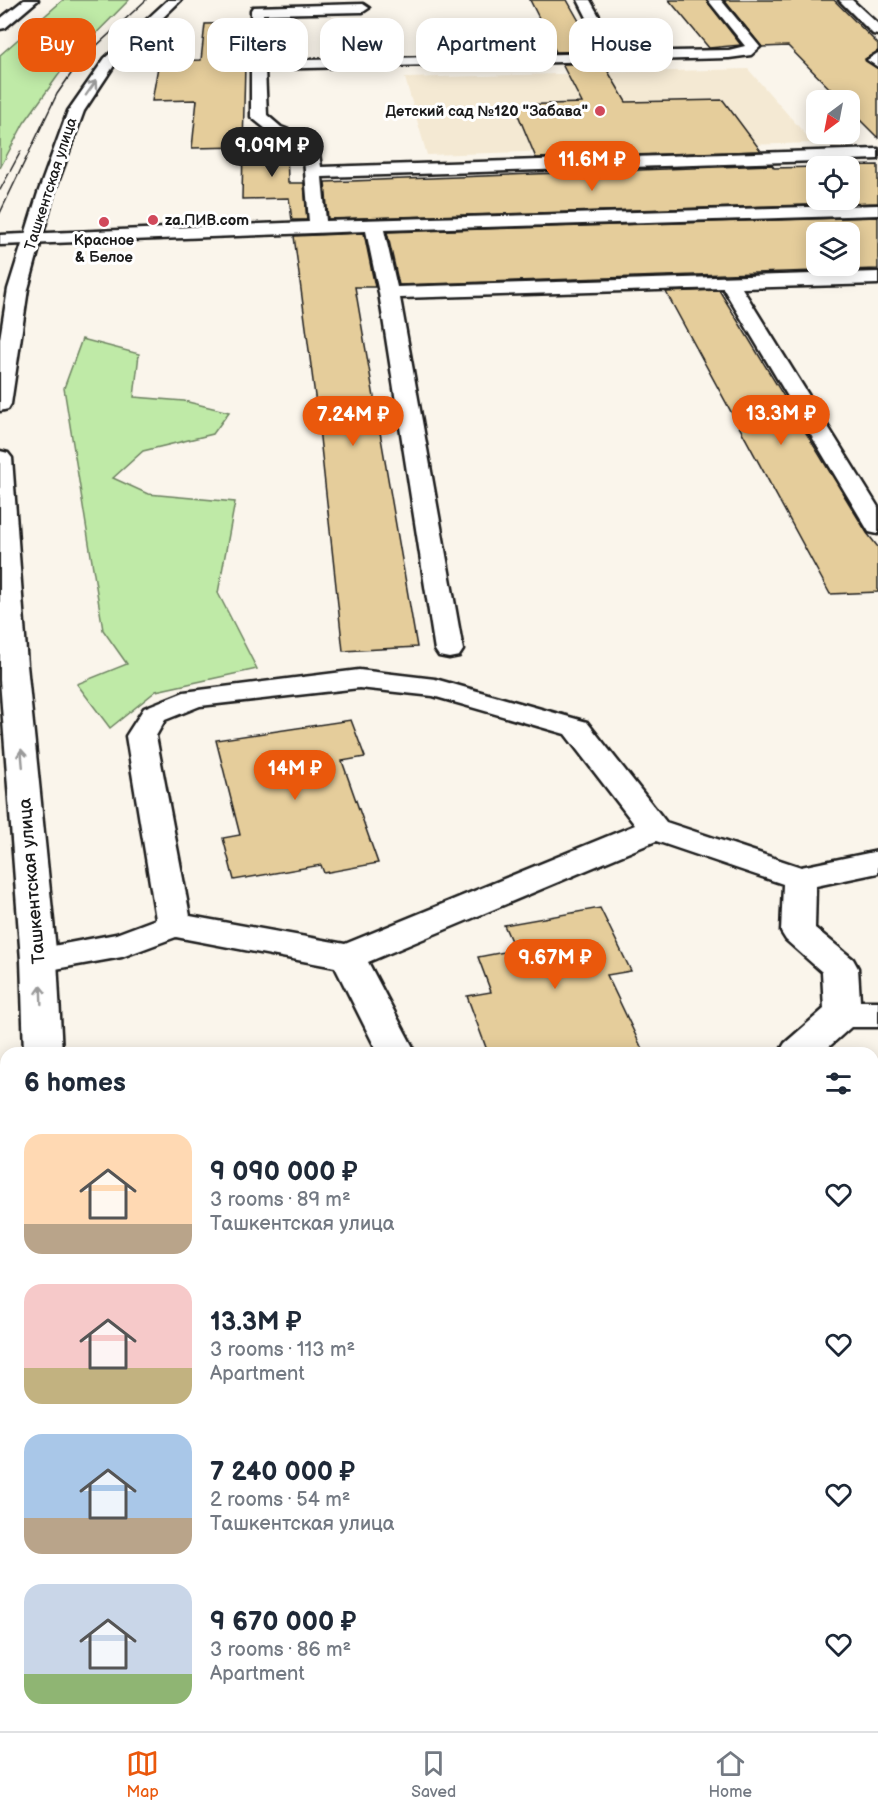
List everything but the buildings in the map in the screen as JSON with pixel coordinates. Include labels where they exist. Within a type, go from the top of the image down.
[{"type":"main road","points":[[3,20],[32,0]]},
{"type":"main road","name":"Ташкентская улица","points":[[0,404],[18,289],[32,239],[76,111],[110,61],[176,0]]},
{"type":"main road","points":[[584,0],[594,18]]},
{"type":"main road","points":[[673,55],[729,54],[746,52],[753,47],[714,0]]},
{"type":"main road","points":[[845,0],[878,31]]},
{"type":"main road","points":[[258,18],[258,10],[363,8]]},
{"type":"main road","points":[[308,64],[569,57]]},
{"type":"main road","points":[[878,57],[874,60],[878,63]]},
{"type":"main road","points":[[260,72],[259,117],[276,130],[311,144],[318,226]]},
{"type":"main road","points":[[315,172],[878,154]]},
{"type":"main road","points":[[0,240],[318,226],[878,210]]},
{"type":"main road","points":[[374,225],[389,293],[449,650]]},
{"type":"main road","points":[[389,293],[878,278]]},
{"type":"main road","points":[[729,283],[878,527]]},
{"type":"main road","name":"Ташкентская улица","points":[[0,458],[13,665],[39,960],[43,1047]]},
{"type":"main road","points":[[174,925],[141,736],[154,714],[194,698],[359,679],[435,688],[576,728],[655,829],[800,878],[878,862]]},
{"type":"main road","points":[[39,960],[122,945],[174,925],[348,957],[655,829]]},
{"type":"main road","points":[[800,878],[798,932],[840,968],[842,1014]]},
{"type":"main road","points":[[348,957],[394,1047]]},
{"type":"main road","points":[[805,1047],[842,1014],[878,1014]]},
{"type":"shaded area","name":"Детский сад №120 \"Забава\"","points":[[748,69],[806,135],[806,143],[427,155],[405,78],[673,72]]},
{"type":"green space","points":[[63,0],[129,0],[111,18],[108,18],[108,21],[96,34],[96,18],[42,18]]},
{"type":"green space","points":[[18,39],[18,72],[61,72],[24,123],[0,168],[0,55]]},
{"type":"green space","points":[[82,339],[139,354],[134,397],[184,401],[229,412],[213,434],[143,451],[113,478],[148,494],[235,502],[218,593],[257,669],[156,691],[110,728],[77,684],[127,664],[103,630],[64,388]]},
{"type":"tram line","points":[[0,213],[57,94],[80,61],[146,0]]},
{"type":"tram line","points":[[0,190],[21,151]]},
{"type":"place","name":"Детский сад №120 \"Забава\"","points":[[600,111]]},
{"type":"place","name":"za.ПИВ.com","points":[[153,220]]},
{"type":"place","name":"Красное & Белое","points":[[104,222]]}]
